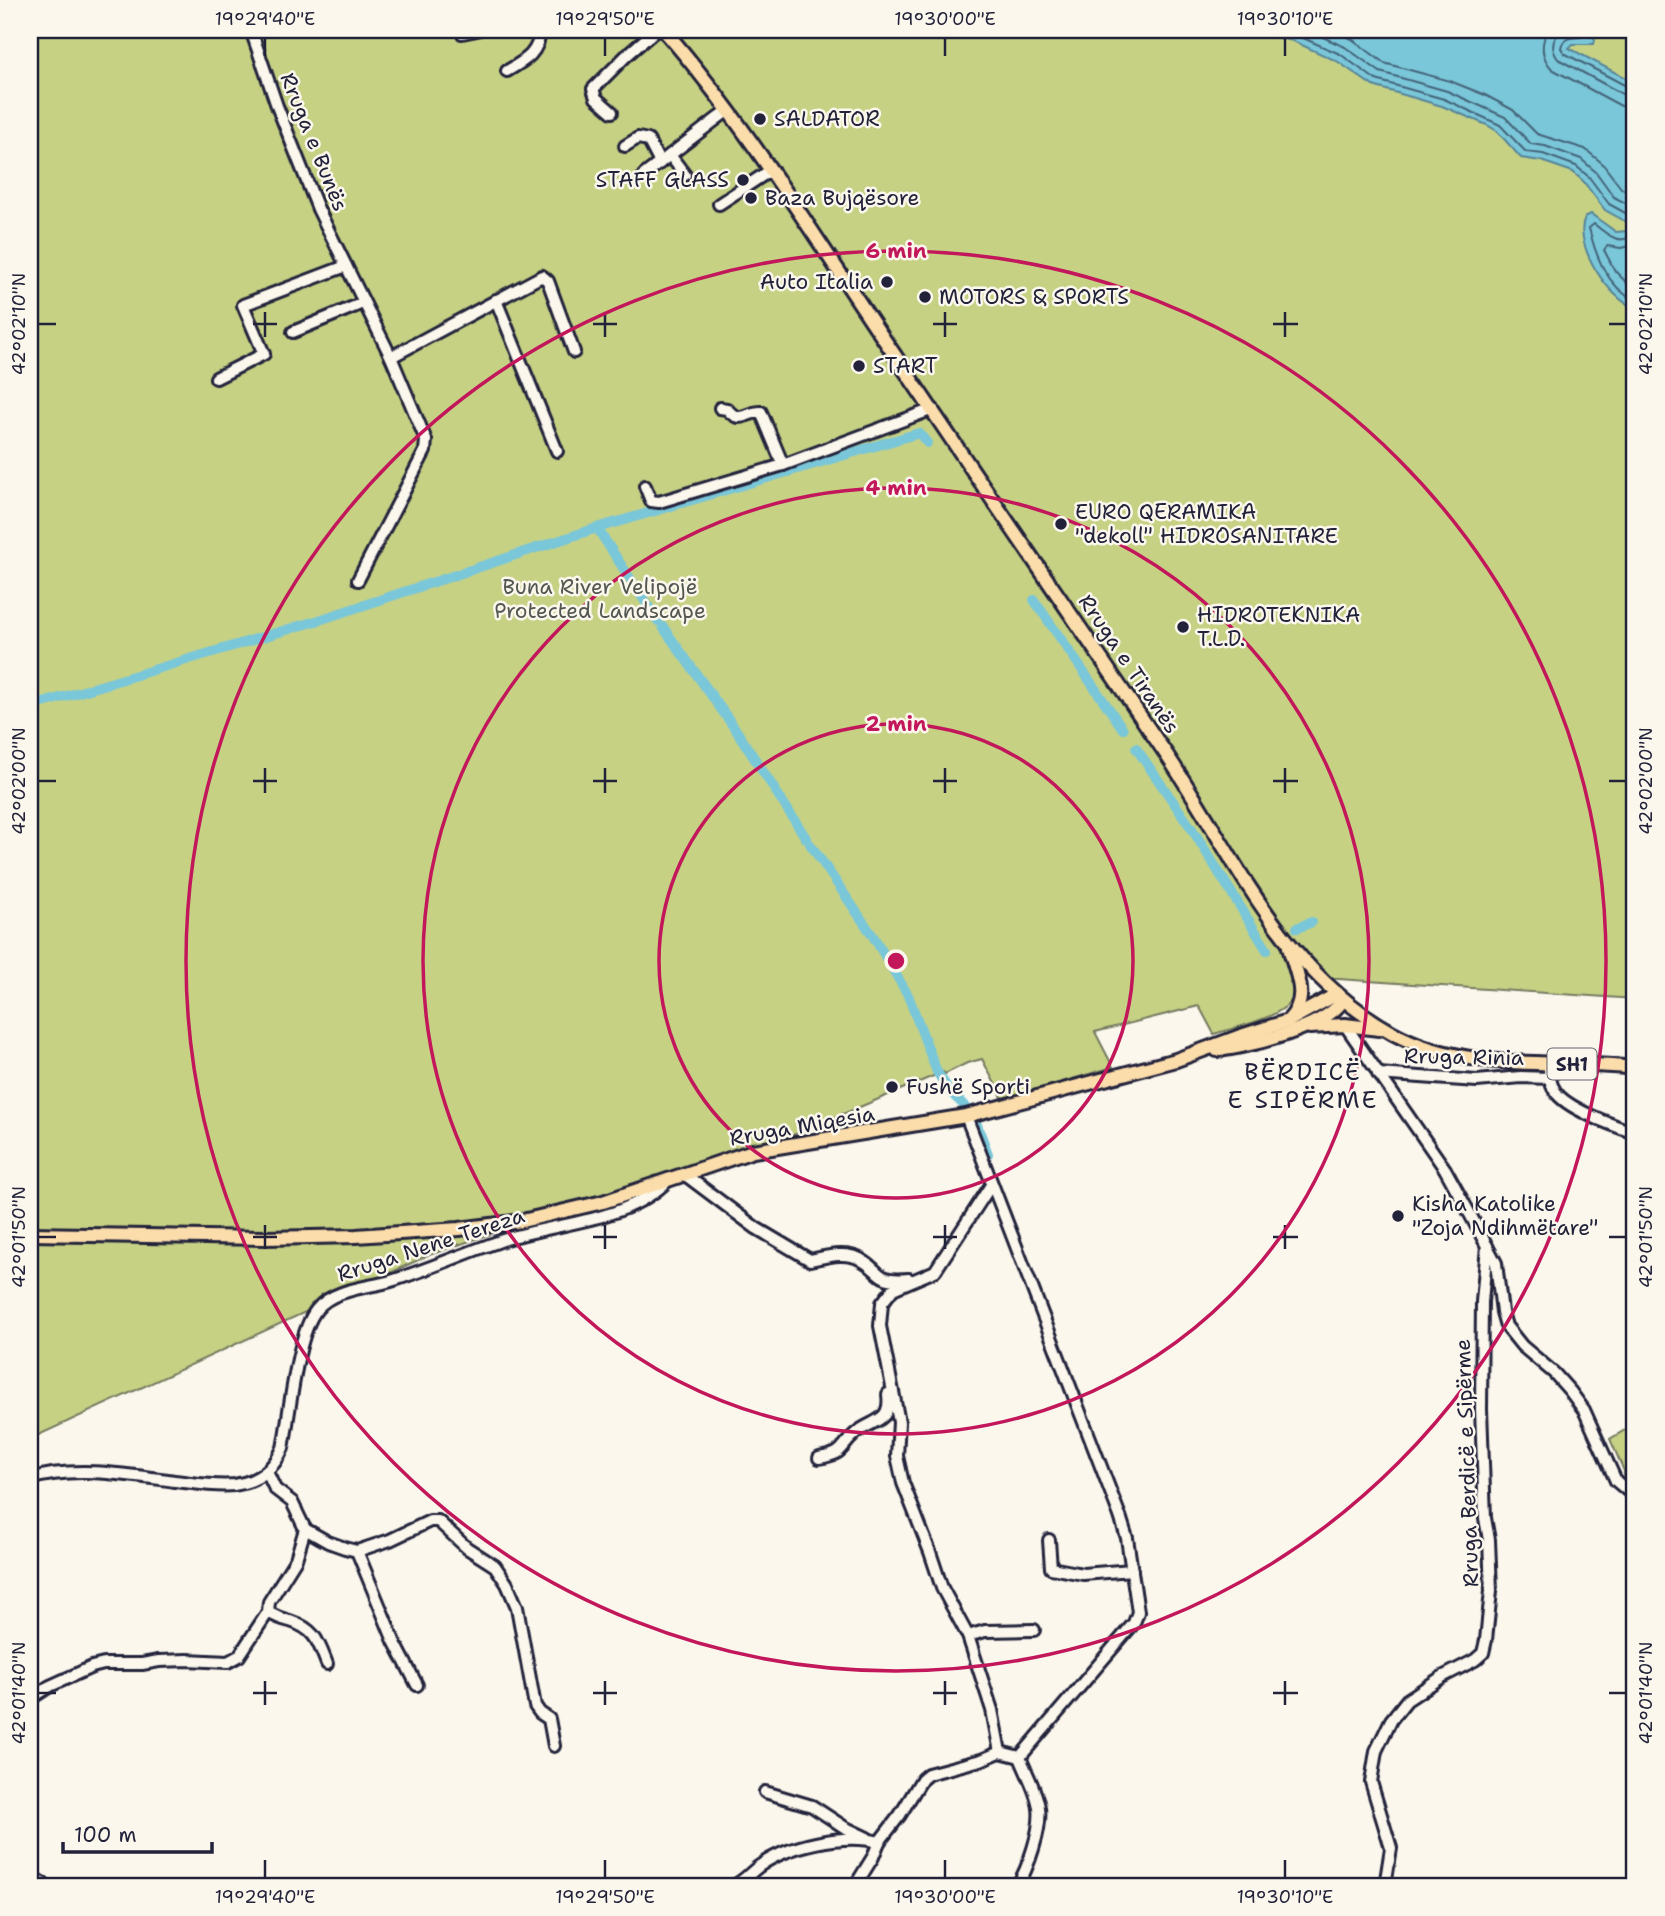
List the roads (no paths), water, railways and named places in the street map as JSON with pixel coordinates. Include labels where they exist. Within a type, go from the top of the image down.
[{"type":"main road","name":"Rruga e Tiranës","points":[[664,30],[771,170],[1165,752],[1270,920],[1288,944]]},
{"type":"main road","name":"SH1","points":[[1288,944],[1320,980],[1358,1011],[1423,1047],[1447,1055],[1508,1062],[1635,1068]]},
{"type":"main road","points":[[1288,944],[1302,986],[1292,1025],[1345,1025],[1392,1032]]},
{"type":"main road","name":"Rruga Miqesia","points":[[30,1234],[266,1238],[356,1236],[491,1225],[579,1209],[732,1157],[777,1146],[881,1132],[988,1111],[1199,1053],[1241,1036],[1292,1025],[1340,996]]},
{"type":"street","name":"Rruga e Bunës","points":[[251,30],[277,106],[318,209],[391,357],[426,440],[425,451],[358,580]]},
{"type":"street","points":[[462,33],[477,30]]},
{"type":"street","points":[[507,71],[535,51],[539,44],[540,30]]},
{"type":"street","points":[[612,112],[596,98],[593,89],[656,30]]},
{"type":"street","points":[[615,48],[626,56]]},
{"type":"street","points":[[644,175],[727,111]]},
{"type":"street","points":[[625,146],[638,138],[648,140],[660,163]]},
{"type":"street","points":[[670,155],[685,175]]},
{"type":"street","points":[[719,204],[771,170]]},
{"type":"street","points":[[216,378],[264,354],[243,305],[346,266]]},
{"type":"street","points":[[391,357],[542,276],[574,352]]},
{"type":"street","points":[[496,300],[557,451]]},
{"type":"street","points":[[293,332],[363,303]]},
{"type":"street","points":[[720,408],[727,409],[739,418],[761,412],[783,465]]},
{"type":"street","points":[[645,486],[651,501],[659,502],[783,465],[933,409]]},
{"type":"street","points":[[1345,1025],[1445,1170],[1487,1246],[1496,1263],[1506,1326],[1521,1346],[1554,1373],[1570,1391],[1584,1410],[1616,1480],[1635,1497]]},
{"type":"street","name":"Rruga Rinia","points":[[1549,1063],[1549,1078],[1555,1091],[1569,1103],[1635,1133]]},
{"type":"street","name":"Rruga Rinia","points":[[1378,1073],[1477,1081],[1521,1077],[1549,1078]]},
{"type":"street","points":[[969,1116],[991,1185],[1120,1516],[1127,1538],[1138,1612],[1134,1623],[1020,1757]]},
{"type":"street","points":[[684,1174],[756,1228],[810,1260],[838,1254],[859,1258],[883,1278],[914,1278]]},
{"type":"street","name":"Rruga Nene Tereza","points":[[267,1472],[277,1462],[283,1448],[304,1333],[318,1307],[328,1299],[401,1278],[507,1239],[634,1205],[657,1193],[670,1179]]},
{"type":"street","points":[[991,1185],[935,1271],[893,1289],[882,1303],[880,1326],[899,1422],[897,1456],[903,1483],[942,1588],[968,1636],[992,1710],[1000,1752]]},
{"type":"street","name":"Rruga Berdicë e Sipërme","points":[[1385,1886],[1391,1848],[1371,1782],[1376,1751],[1391,1720],[1407,1700],[1483,1653],[1487,1631],[1491,1591],[1481,1409],[1482,1302],[1487,1246]]},
{"type":"street","points":[[818,1458],[841,1451],[854,1434],[878,1421],[886,1413],[889,1374]]},
{"type":"street","points":[[30,1479],[52,1473],[74,1472],[233,1485],[267,1472],[275,1489],[292,1502],[305,1528],[328,1542],[356,1550],[390,1539],[430,1521],[438,1521],[467,1548],[495,1566],[507,1584],[517,1607],[532,1696],[540,1713],[548,1719],[554,1746]]},
{"type":"street","points":[[30,1699],[50,1686],[104,1664],[187,1660],[228,1662],[239,1656],[268,1612],[269,1602],[296,1559],[305,1528]]},
{"type":"street","points":[[1049,1540],[1051,1568],[1083,1574],[1132,1570]]},
{"type":"street","points":[[356,1550],[394,1641],[417,1685]]},
{"type":"street","points":[[268,1612],[311,1631],[327,1664]]},
{"type":"street","points":[[968,1636],[985,1632],[1034,1630]]},
{"type":"street","points":[[855,1886],[873,1857],[876,1841],[900,1815],[922,1779],[928,1774],[1000,1752],[1020,1757]]},
{"type":"street","points":[[1017,1886],[1023,1877],[1035,1840],[1040,1809],[1020,1757]]},
{"type":"street","points":[[765,1793],[812,1806],[844,1827],[876,1841]]},
{"type":"street","points":[[733,1886],[745,1881],[758,1867],[800,1846],[827,1842],[876,1841]]},
{"type":"street","points":[[30,1876],[47,1886]]},
{"type":"water","points":[[1243,30],[1588,32],[1595,39],[1594,44],[1573,44],[1569,48],[1635,83],[1635,308],[1614,294],[1595,269],[1588,255],[1582,228],[1585,217],[1591,214],[1616,232],[1627,231],[1628,223],[1605,210],[1573,172],[1541,161],[1521,158],[1497,131],[1487,125],[1442,106],[1373,86],[1337,61],[1293,41]]},
{"type":"waterway","points":[[30,707],[316,621],[597,528],[919,433],[927,443]]},
{"type":"waterway","points":[[597,528],[658,621]]},
{"type":"waterway","points":[[1034,600],[1123,729]]},
{"type":"waterway","points":[[663,627],[736,730],[806,838]]},
{"type":"waterway","points":[[1136,748],[1192,829],[1267,950]]},
{"type":"waterway","points":[[810,844],[873,936],[908,995],[937,1072],[950,1092],[973,1114],[988,1154]]},
{"type":"waterway","points":[[1297,928],[1312,922]]},
{"type":"place","name":"SALDATOR","points":[[760,119]]},
{"type":"place","name":"STAFF GLASS","points":[[743,180]]},
{"type":"place","name":"Baza Bujqësore","points":[[751,198]]},
{"type":"place","name":"Auto Italia","points":[[887,282]]},
{"type":"place","name":"MOTORS & SPORTS","points":[[925,297]]},
{"type":"place","name":"START","points":[[859,366]]},
{"type":"place","name":"EURO QERAMIKA \"dekoll\" HIDROSANITARE","points":[[1061,524]]},
{"type":"place","name":"HIDROTEKNIKA T.L.D.","points":[[1183,627]]},
{"type":"place","name":"Fushë Sporti","points":[[892,1087]]},
{"type":"place","name":"Kisha Katolike \"Zoja Ndihmëtare\"","points":[[1398,1216]]},
{"type":"district","name":"BËRDICË E SIPËRME","points":[[1303,1086]]},
{"type":"park label","name":"Buna River Velipojë Protected Landscape","points":[[600,599]]}]
